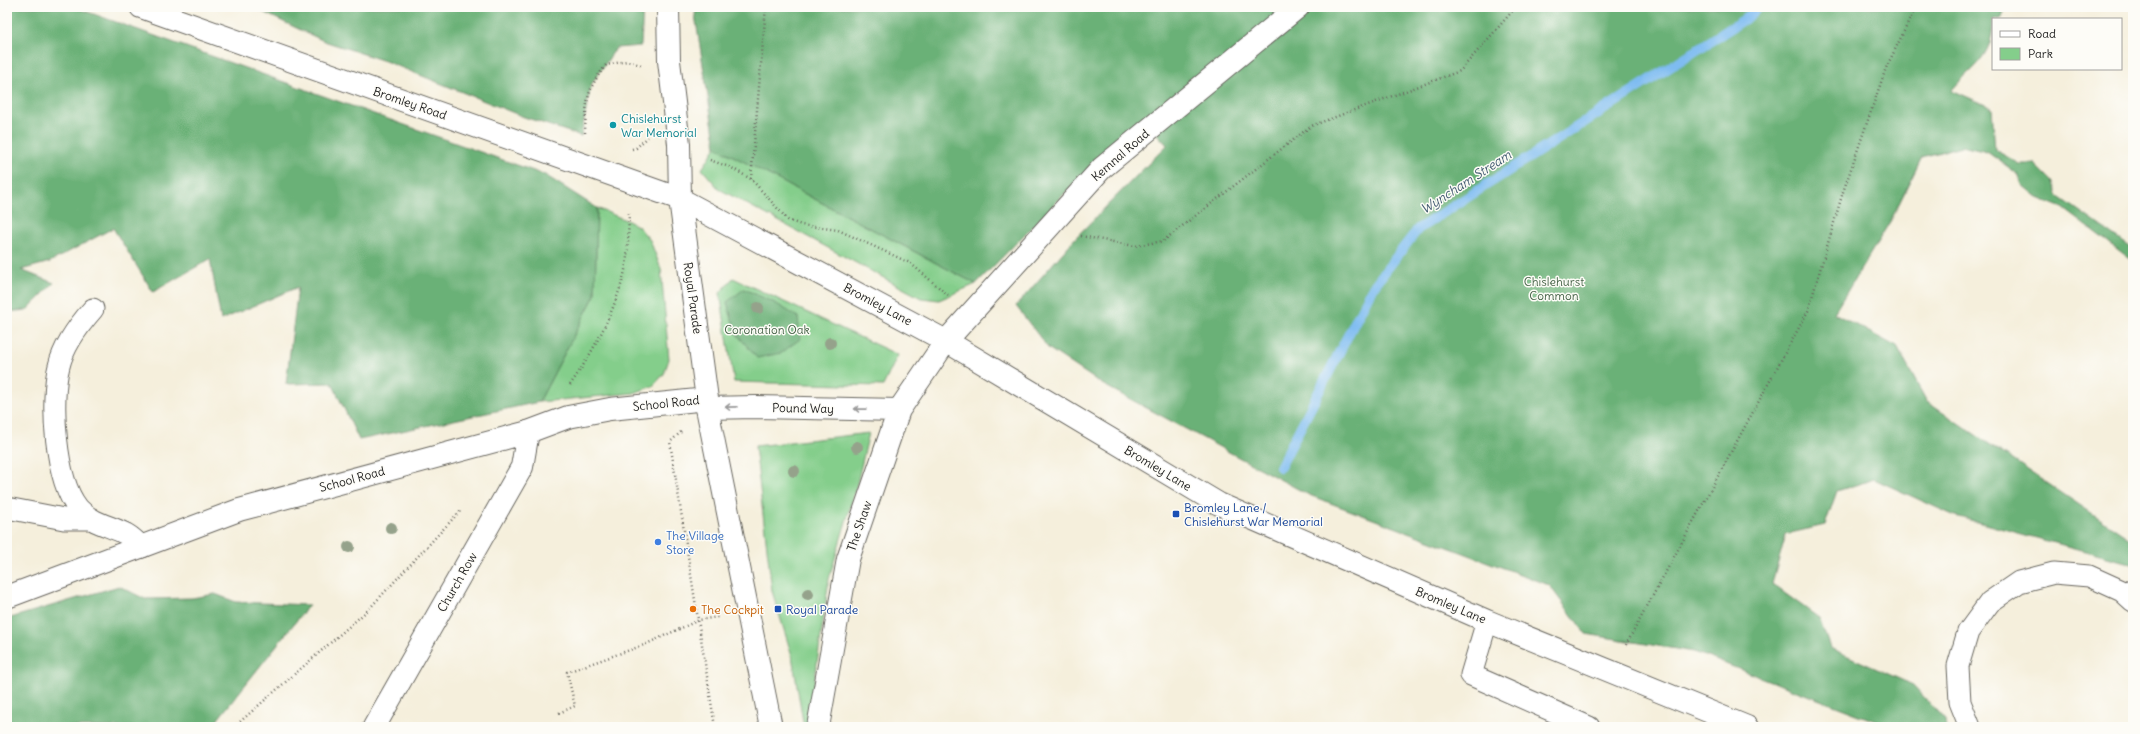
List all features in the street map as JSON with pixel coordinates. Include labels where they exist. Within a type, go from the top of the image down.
[{"type":"main road","name":"Bromley Road","points":[[141,7],[680,198]]},
{"type":"main road","name":"Royal Parade","points":[[668,7],[669,61],[679,144],[680,198],[707,404],[746,612],[771,727]]},
{"type":"main road","name":"Kemnal Road","points":[[946,340],[1102,168],[1298,7]]},
{"type":"main road","name":"Bromley Lane","points":[[680,198],[946,340],[1219,504],[1487,621],[1747,727]]},
{"type":"main road","name":"The Shaw","points":[[818,727],[848,559],[899,410],[946,340]]},
{"type":"main road","name":"Pound Way","points":[[707,404],[755,407],[899,410]]},
{"type":"main road","name":"School Road","points":[[7,597],[239,510],[528,432],[568,417],[610,409],[707,404]]},
{"type":"main road","name":"Church Row","points":[[374,727],[522,467],[528,432]]},
{"type":"lane","points":[[93,309],[67,345],[59,366],[55,416],[60,468],[68,493],[78,508],[106,528],[126,534],[142,547]]},
{"type":"lane","points":[[7,508],[64,519],[92,519]]},
{"type":"lane","points":[[1970,727],[1960,702],[1958,666],[1968,632],[1990,602],[2019,582],[2054,573],[2089,576],[2122,591],[2133,601]]},
{"type":"lane","points":[[1487,621],[1471,675],[1589,727]]},
{"type":"path","points":[[751,179],[766,7]]},
{"type":"path","points":[[1045,230],[1135,246],[1162,241],[1311,126],[1460,71],[1516,7]]},
{"type":"path","points":[[1612,672],[1808,311],[1843,192],[1883,75],[1916,7]]},
{"type":"path","points":[[569,387],[582,368],[608,320],[623,280],[629,211],[601,170],[585,138],[586,99],[596,78],[606,65],[627,61],[645,66],[669,61]]},
{"type":"path","points":[[630,150],[636,148],[647,139],[650,130],[715,163],[732,168],[751,179],[788,220],[801,225],[838,230],[910,263],[970,313]]},
{"type":"path","points":[[707,404],[670,442],[715,727]]},
{"type":"path","points":[[234,727],[368,610],[466,504]]},
{"type":"path","points":[[559,713],[575,706],[567,672],[644,645],[699,620],[746,612]]},
{"type":"green space","points":[[7,7],[74,7],[545,175],[597,208],[595,295],[539,402],[359,440],[332,383],[286,384],[298,287],[221,320],[210,259],[153,292],[113,228],[50,262],[21,270],[54,283],[27,310],[7,312]]},
{"type":"green space","points":[[252,7],[643,7],[641,46],[616,48],[591,85],[581,136],[524,117],[385,61],[324,41]]},
{"type":"green space","name":"Chislehurst Common","points":[[696,7],[2006,7],[2001,18],[1992,18],[1990,43],[1981,59],[1952,90],[1992,108],[1995,150],[2020,164],[2035,164],[2052,181],[2058,196],[2133,249],[2133,261],[2063,208],[2038,198],[2022,185],[2018,174],[1987,152],[1962,146],[1922,157],[1891,220],[1834,313],[1897,347],[1927,402],[2133,541],[2133,564],[1955,516],[1874,479],[1837,491],[1825,525],[1786,534],[1772,584],[1819,618],[1830,648],[1913,685],[1945,720],[1946,727],[1891,727],[1694,652],[1586,634],[1549,585],[1309,495],[1102,384],[1048,348],[1016,306],[1078,235],[1167,145],[1148,124],[1075,183],[976,284],[716,147],[695,15]]},
{"type":"green space","points":[[716,147],[976,284],[939,300],[921,298],[719,189],[702,169]]},
{"type":"green space","points":[[597,208],[638,226],[650,240],[661,269],[669,359],[664,374],[653,386],[634,393],[539,402],[595,295]]},
{"type":"green space","name":"Coronation Oak","points":[[733,278],[898,355],[883,386],[734,382],[720,293]]},
{"type":"green space","name":"Coronation Oak","points":[[744,289],[775,303],[798,317],[800,339],[781,353],[757,358],[736,333],[727,302]]},
{"type":"green space","points":[[869,433],[857,484],[829,579],[808,727],[804,727],[792,656],[772,591],[755,446]]},
{"type":"green space","points":[[119,586],[145,599],[192,598],[215,594],[236,602],[309,605],[218,719],[216,727],[7,727],[7,619]]},
{"type":"waterway","name":"Wyncham Stream","points":[[1280,467],[1373,287],[1418,229],[1748,17],[1759,7]]},
{"type":"place","name":"Chislehurst War Memorial","points":[[613,125]]},
{"type":"place","name":"Bromley Lane / Chislehurst War Memorial","points":[[1176,514]]},
{"type":"place","name":"The Village Store","points":[[658,542]]},
{"type":"place","name":"The Cockpit","points":[[693,609]]},
{"type":"place","name":"Royal Parade","points":[[778,609]]}]
